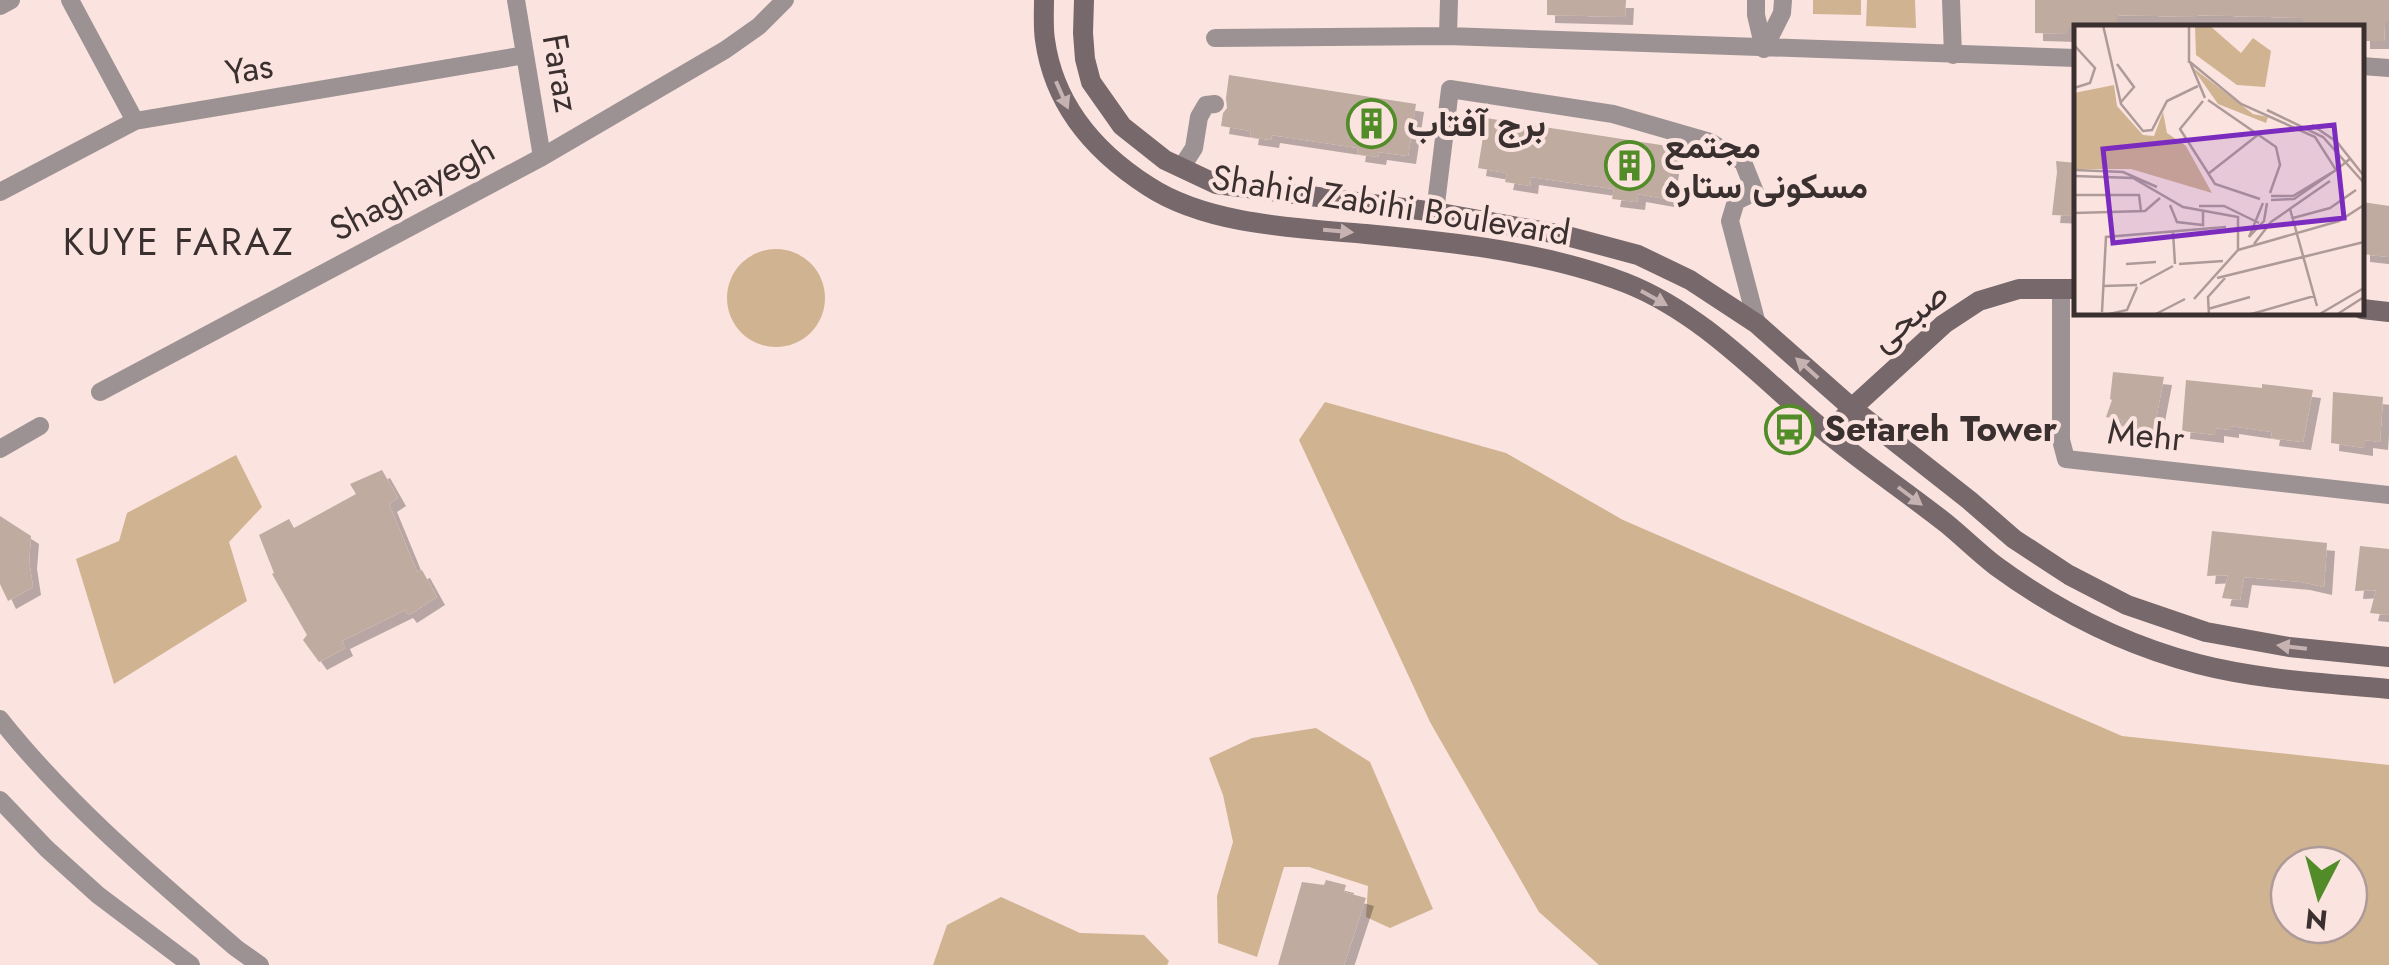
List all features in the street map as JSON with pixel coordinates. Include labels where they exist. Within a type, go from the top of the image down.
[{"type":"main road","name":"Shahid Zabihi Boulevard","points":[[1044,0],[1044,38],[1064,102],[1103,152],[1150,188],[1206,212],[1265,224],[1410,238],[1552,260],[1628,284],[1681,313],[1735,351],[1829,435],[1947,524],[1994,565],[2052,604],[2114,635],[2197,664],[2284,679],[2389,690]]},
{"type":"main road","name":"Shahid Zabihi Boulevard","points":[[1084,0],[1085,59],[1092,82],[1122,126],[1180,168],[1216,184],[1434,212],[1563,235],[1638,255],[1690,280],[1758,324],[1852,408],[2014,539],[2069,575],[2127,604],[2206,632],[2288,647],[2389,656]]},
{"type":"main road","name":"صبحی","points":[[1829,435],[1852,408],[1944,324],[1979,301],[2019,289],[2069,289]]},
{"type":"main road","points":[[2364,309],[2389,312]]},
{"type":"street","points":[[0,6],[11,0]]},
{"type":"street","points":[[70,0],[136,121]]},
{"type":"street","name":"Faraz","points":[[516,0],[542,157]]},
{"type":"street","name":"Shaghayegh","points":[[100,392],[542,157],[735,43],[785,0]]},
{"type":"street","points":[[1448,36],[1449,0]]},
{"type":"street","points":[[1756,0],[1764,48]]},
{"type":"street","points":[[1764,48],[1782,13],[1782,0]]},
{"type":"street","points":[[1952,0],[1953,55]]},
{"type":"street","points":[[1215,38],[1448,36],[2074,58]]},
{"type":"street","name":"Yas","points":[[0,192],[136,121],[525,55]]},
{"type":"street","points":[[2364,66],[2389,68]]},
{"type":"street","points":[[1434,212],[1450,89],[1612,114],[1710,142],[1743,162],[1755,192],[1736,201],[1730,220],[1758,324]]},
{"type":"street","points":[[1180,168],[1194,148],[1206,105],[1215,104]]},
{"type":"street","name":"Mehr","points":[[2069,289],[2061,440],[2066,459],[2389,495]]},
{"type":"street","points":[[0,449],[40,426]]},
{"type":"street","points":[[0,719],[32,760],[86,814],[260,965]]},
{"type":"street","points":[[0,800],[47,850],[98,895],[192,965]]},
{"type":"shaded area","points":[[1813,0],[1861,0],[1861,15],[1813,14]]},
{"type":"shaded area","points":[[1867,0],[1915,0],[1916,28],[1866,26]]},
{"type":"shaded area","points":[[776,249],[795,253],[811,263],[821,279],[825,298],[821,317],[811,333],[795,343],[776,347],[757,343],[741,333],[731,317],[727,298],[731,279],[741,263],[757,253]]},
{"type":"shaded area","points":[[1325,402],[1506,453],[1623,520],[2122,736],[2389,765],[2389,965],[1599,965],[1539,912],[1430,722],[1299,440]]},
{"type":"shaded area","points":[[236,455],[262,507],[229,542],[247,601],[114,684],[76,559],[119,541],[127,513]]},
{"type":"shaded area","points":[[1316,728],[1370,762],[1433,909],[1390,928],[1366,917],[1368,886],[1309,867],[1284,867],[1257,957],[1218,943],[1217,896],[1233,842],[1223,795],[1209,758],[1252,738]]},
{"type":"shaded area","points":[[1001,897],[1080,933],[1144,935],[1169,961],[1167,965],[933,965],[947,925]]},
{"type":"building","points":[[1547,0],[1626,0],[1625,17],[1547,15]]},
{"type":"building","points":[[2035,0],[2389,0],[2384,41],[2364,41],[2364,25],[2303,25],[2303,18],[2196,15],[2117,15],[2117,25],[2074,25],[2068,28],[2068,34],[2035,33]]},
{"type":"building","points":[[1229,75],[1416,104],[1408,156],[1357,154],[1358,148],[1272,135],[1271,140],[1250,137],[1251,131],[1221,126],[1227,108]]},
{"type":"building","points":[[1486,118],[1674,147],[1666,199],[1638,194],[1637,202],[1612,199],[1614,189],[1531,177],[1530,186],[1505,182],[1507,173],[1478,168]]},
{"type":"building","points":[[2056,161],[2074,163],[2074,216],[2052,215]]},
{"type":"building","points":[[2364,202],[2389,206],[2389,257],[2364,254]]},
{"type":"building","points":[[2113,372],[2164,377],[2154,429],[2121,425],[2123,420],[2106,417],[2112,400]]},
{"type":"building","points":[[2186,380],[2313,390],[2303,442],[2271,438],[2272,432],[2231,426],[2231,430],[2216,428],[2216,435],[2182,431]]},
{"type":"building","points":[[2333,392],[2383,397],[2380,442],[2365,440],[2365,448],[2331,443]]},
{"type":"building","points":[[382,470],[398,498],[389,504],[417,572],[422,570],[437,597],[409,615],[405,610],[342,641],[345,648],[319,662],[303,640],[307,635],[272,574],[259,535],[289,519],[294,528],[356,494],[350,484]]},
{"type":"building","points":[[0,516],[31,536],[33,587],[8,601],[0,584]]},
{"type":"building","points":[[2212,531],[2327,543],[2324,587],[2244,577],[2240,600],[2222,598],[2228,575],[2207,576]]},
{"type":"building","points":[[2360,546],[2389,549],[2389,615],[2370,613],[2376,590],[2355,591]]},
{"type":"building","points":[[1326,880],[1346,885],[1344,892],[1366,898],[1344,965],[1278,965],[1302,882],[1324,885]]},
{"type":"place","name":"برج آفتاب","points":[[1372,124]]},
{"type":"place","name":"مجتمع مسکونی ستاره","points":[[1629,166]]},
{"type":"place","name":"Setareh Tower","points":[[1789,429]]},
{"type":"district","name":"KUYE FARAZ","points":[[179,241]]}]
